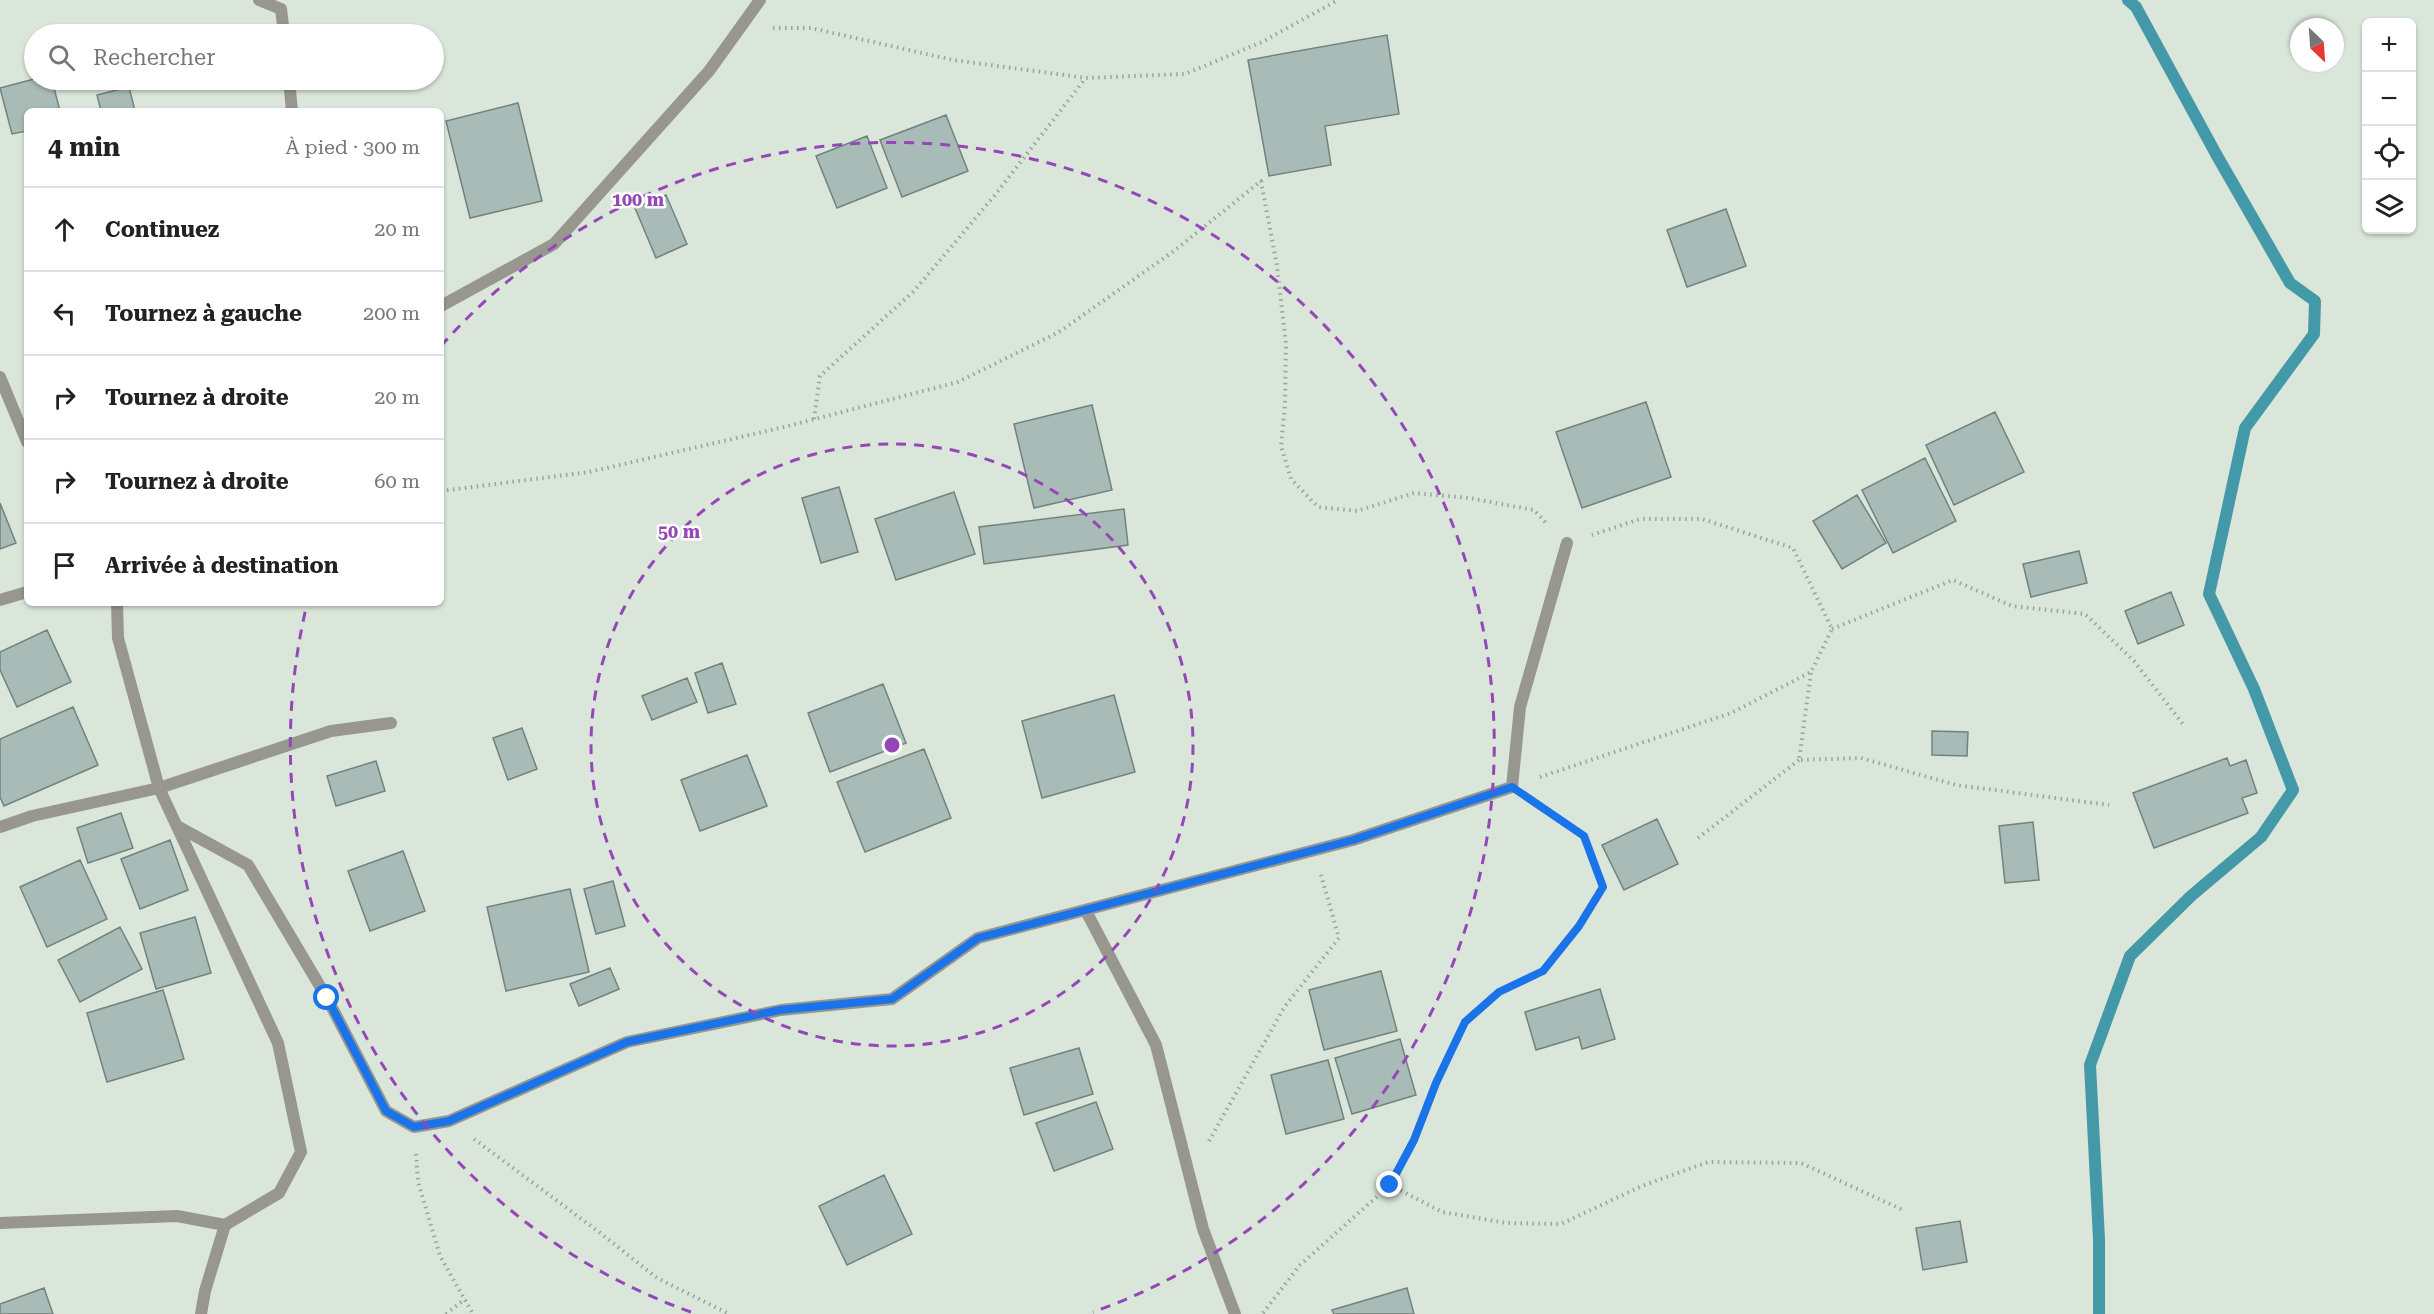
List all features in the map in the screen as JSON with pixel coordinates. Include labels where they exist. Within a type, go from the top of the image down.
[{"type":"street","points":[[260,0],[281,9],[283,24]]},
{"type":"street","points":[[444,304],[554,244],[710,71],[760,0]]},
{"type":"street","points":[[290,90],[292,108]]},
{"type":"street","points":[[0,377],[24,435]]},
{"type":"street","points":[[177,826],[248,865],[327,998],[386,1111],[414,1127],[449,1121],[627,1042],[780,1010],[892,999],[978,938],[1353,840],[1512,787],[1520,706],[1567,543]]},
{"type":"street","points":[[0,600],[24,593]]},
{"type":"street","points":[[0,1223],[177,1216],[225,1225],[279,1193],[301,1152],[278,1043],[159,788],[118,638],[117,606]]},
{"type":"street","points":[[0,827],[32,816],[159,788],[331,731],[391,723]]},
{"type":"street","points":[[1086,911],[1156,1045],[1203,1229],[1235,1314]]},
{"type":"street","points":[[201,1314],[205,1291],[225,1225]]},
{"type":"path","points":[[741,28],[811,28],[953,60],[1086,78],[1185,74],[1262,42],[1338,0]]},
{"type":"path","points":[[814,419],[820,376],[914,291],[995,195],[1086,78]]},
{"type":"path","points":[[444,491],[589,472],[814,419],[958,382],[1059,332],[1174,251],[1261,181],[1277,266],[1286,344],[1286,405],[1281,446],[1291,479],[1318,507],[1357,511],[1414,493],[1469,498],[1534,510],[1567,543],[1640,519],[1702,519],[1793,548],[1832,629]]},
{"type":"path","points":[[1799,760],[1811,672],[1832,629],[1953,580],[2012,606],[2085,614],[2134,661],[2185,727]]},
{"type":"path","points":[[1512,787],[1731,713],[1811,672]]},
{"type":"path","points":[[1698,838],[1799,760],[1861,758],[1956,785],[2109,805]]},
{"type":"path","points":[[1263,1314],[1300,1264],[1390,1185],[1414,1140],[1436,1083],[1465,1022],[1499,992],[1543,971],[1579,926],[1603,887],[1584,836],[1512,787]]},
{"type":"path","points":[[1188,1175],[1285,1006],[1339,938],[1314,850]]},
{"type":"path","points":[[449,1121],[657,1278],[729,1314]]},
{"type":"path","points":[[414,1127],[418,1182],[440,1256],[473,1314]]},
{"type":"path","points":[[1390,1185],[1442,1212],[1506,1223],[1561,1224],[1642,1186],[1708,1162],[1801,1163],[1905,1211]]},
{"type":"path","points":[[446,1314],[465,1299]]},
{"type":"building","points":[[1387,35],[1399,114],[1325,126],[1331,165],[1269,176],[1248,60]]},
{"type":"building","points":[[24,82],[24,90],[55,90],[59,108],[24,108],[24,132],[12,134],[0,88]]},
{"type":"building","points":[[117,90],[130,90],[134,108],[100,108],[97,95]]},
{"type":"building","points":[[518,103],[542,201],[470,218],[446,121]]},
{"type":"building","points":[[946,115],[968,171],[902,197],[880,140]]},
{"type":"building","points":[[867,136],[887,188],[837,208],[816,156]]},
{"type":"building","points":[[666,195],[687,244],[656,258],[635,208]]},
{"type":"building","points":[[1726,209],[1746,266],[1687,287],[1667,230]]},
{"type":"building","points":[[1646,402],[1671,477],[1582,508],[1556,432]]},
{"type":"building","points":[[1092,405],[1112,490],[1034,508],[1014,424]]},
{"type":"building","points":[[1995,412],[2024,472],[1954,505],[1926,445]]},
{"type":"building","points":[[1925,458],[1956,521],[1893,553],[1862,490]]},
{"type":"building","points":[[839,487],[858,552],[821,563],[802,498]]},
{"type":"building","points":[[954,492],[975,554],[896,580],[875,519]]},
{"type":"building","points":[[1857,495],[1886,543],[1842,569],[1813,521]]},
{"type":"building","points":[[0,503],[16,543],[0,549]]},
{"type":"building","points":[[1124,509],[1128,545],[984,564],[979,527]]},
{"type":"building","points":[[2079,551],[2087,583],[2031,597],[2023,564]]},
{"type":"building","points":[[2171,592],[2184,625],[2138,644],[2125,611]]},
{"type":"building","points":[[47,630],[71,682],[17,707],[0,670],[0,652]]},
{"type":"building","points":[[722,663],[736,704],[708,713],[695,673]]},
{"type":"building","points":[[687,678],[697,702],[652,720],[642,696]]},
{"type":"building","points":[[883,684],[906,743],[830,772],[808,713]]},
{"type":"building","points":[[1114,695],[1135,772],[1042,798],[1022,721]]},
{"type":"building","points":[[73,707],[98,765],[4,806],[0,797],[0,739]]},
{"type":"building","points":[[522,728],[537,769],[508,780],[493,738]]},
{"type":"building","points":[[1932,731],[1968,732],[1967,756],[1932,755]]},
{"type":"building","points":[[924,749],[951,818],[865,852],[837,782]]},
{"type":"building","points":[[747,755],[767,806],[700,831],[681,780]]},
{"type":"building","points":[[2227,758],[2230,766],[2246,760],[2257,793],[2242,798],[2248,813],[2154,848],[2133,793]]},
{"type":"building","points":[[376,761],[385,791],[336,806],[327,776]]},
{"type":"building","points":[[121,813],[133,848],[88,863],[77,828]]},
{"type":"building","points":[[1657,819],[1678,864],[1624,890],[1602,845]]},
{"type":"building","points":[[2033,822],[2039,880],[2005,883],[1999,826]]},
{"type":"building","points":[[170,840],[188,890],[140,909],[121,859]]},
{"type":"building","points":[[403,851],[425,911],[370,931],[348,871]]},
{"type":"building","points":[[80,860],[107,919],[47,947],[20,887]]},
{"type":"building","points":[[613,881],[625,926],[596,934],[584,889]]},
{"type":"building","points":[[570,889],[589,972],[506,991],[487,907]]},
{"type":"building","points":[[195,917],[211,973],[156,989],[140,933]]},
{"type":"building","points":[[120,927],[142,969],[80,1002],[58,960]]},
{"type":"building","points":[[610,968],[619,989],[579,1006],[570,984]]},
{"type":"building","points":[[1381,971],[1397,1031],[1324,1050],[1309,990]]},
{"type":"building","points":[[1600,989],[1615,1039],[1582,1049],[1579,1037],[1536,1050],[1525,1012]]},
{"type":"building","points":[[163,990],[184,1059],[107,1082],[87,1013]]},
{"type":"building","points":[[1400,1039],[1416,1095],[1352,1114],[1335,1058]]},
{"type":"building","points":[[1079,1048],[1093,1094],[1024,1115],[1010,1068]]},
{"type":"building","points":[[1328,1060],[1344,1119],[1286,1134],[1271,1075]]},
{"type":"building","points":[[1096,1102],[1113,1149],[1054,1171],[1036,1123]]},
{"type":"building","points":[[884,1175],[912,1234],[847,1265],[819,1206]]},
{"type":"building","points":[[1960,1221],[1967,1262],[1923,1270],[1916,1228]]},
{"type":"building","points":[[44,1288],[53,1314],[0,1314],[0,1304]]},
{"type":"building","points":[[1407,1288],[1414,1314],[1334,1314],[1332,1310]]},
{"type":"waterway","points":[[2099,1314],[2099,1239],[2090,1065],[2130,956],[2191,896],[2261,837],[2293,790],[2254,689],[2209,594],[2245,428],[2314,334],[2315,301],[2290,283],[2136,7],[2128,0]]},
{"type":"route","points":[[327,998],[386,1111],[414,1127],[449,1121],[627,1042],[780,1010],[892,999],[978,938],[1353,840],[1512,787],[1584,836],[1603,887],[1579,926],[1543,971],[1499,992],[1465,1022],[1436,1083],[1414,1140],[1390,1185]]}]
